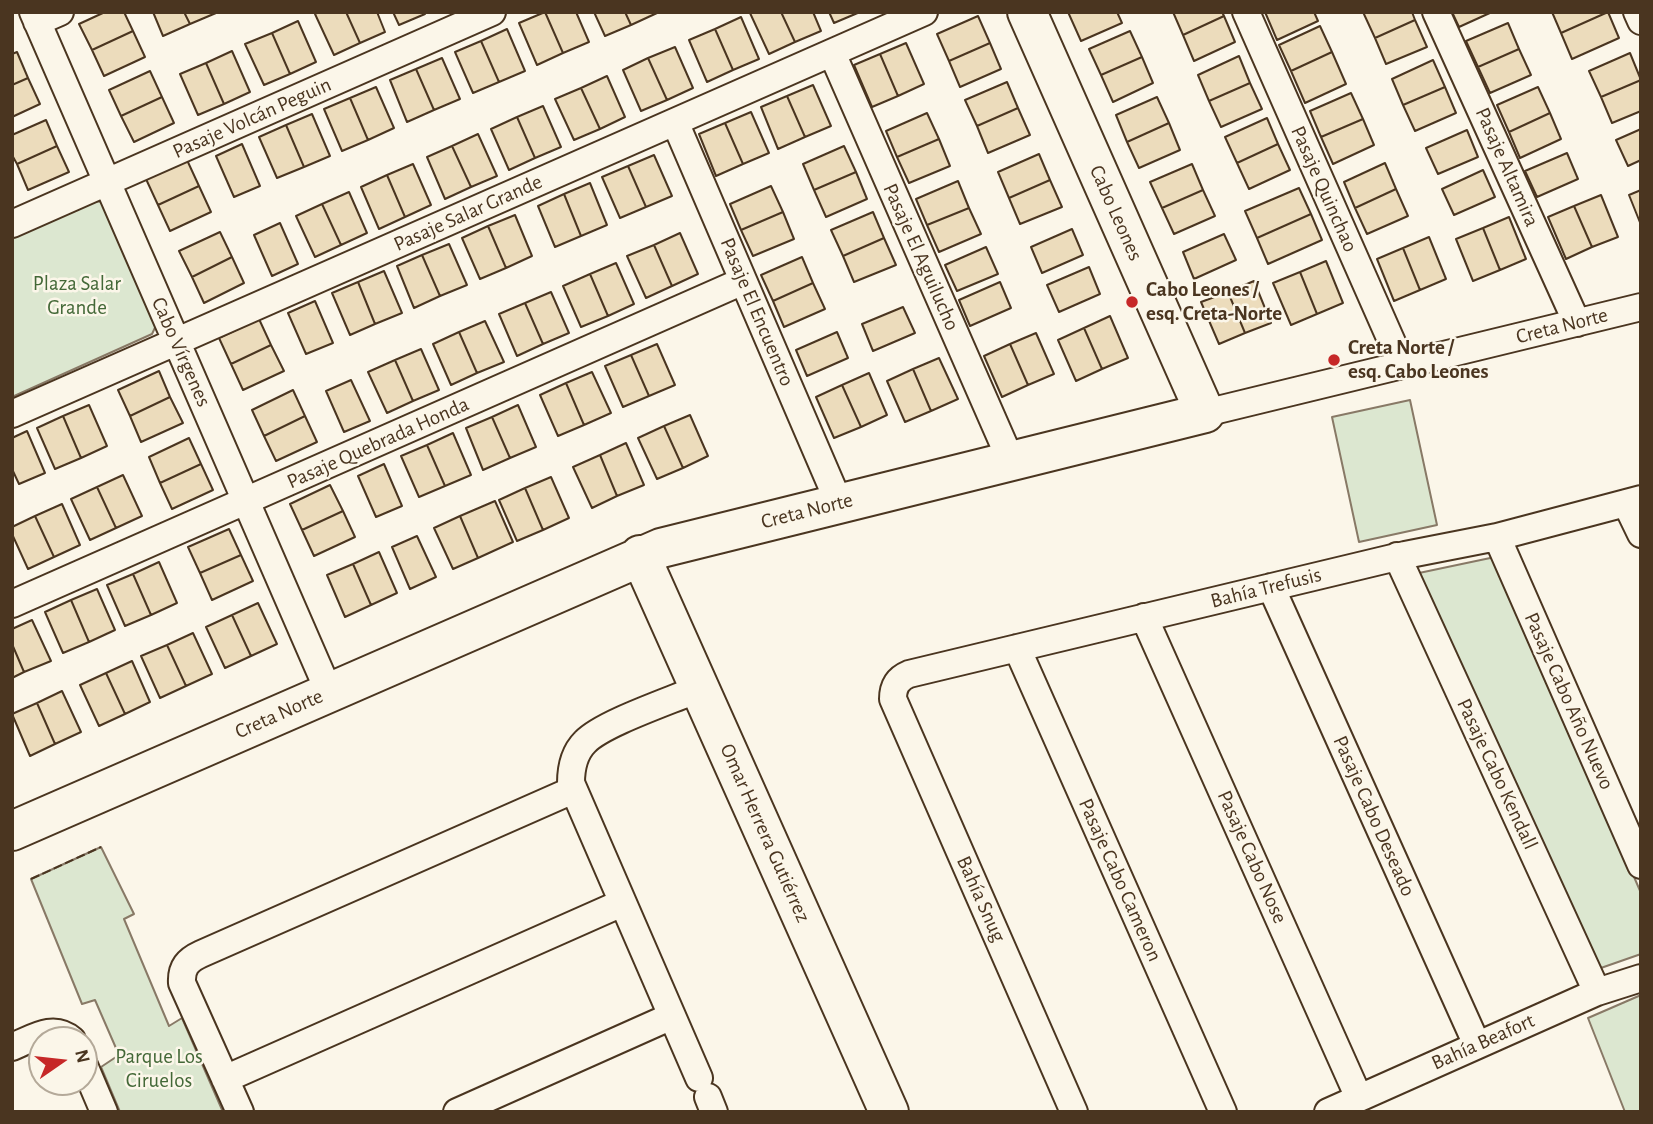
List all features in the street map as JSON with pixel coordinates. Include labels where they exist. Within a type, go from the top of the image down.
[{"type":"street","name":"Pasaje Volcán Peguin","points":[[12,224],[492,12]]},
{"type":"street","name":"Pasaje Salar Grande","points":[[12,414],[924,12]]},
{"type":"street","name":"Cabo Leones","points":[[1027,12],[1205,413]]},
{"type":"street","name":"Pasaje Quinchao","points":[[1246,12],[1402,365]]},
{"type":"street","name":"Pasaje Altamira","points":[[1436,12],[1577,323]]},
{"type":"street","points":[[1637,12],[1641,21]]},
{"type":"street","name":"Cabo Vírgenes","points":[[43,16],[107,182],[329,692]]},
{"type":"street","name":"Pasaje El Aguilucho","points":[[832,53],[1011,461]]},
{"type":"street","name":"Pasaje El Encuentro","points":[[674,122],[839,503]]},
{"type":"street","name":"Pasaje Quebrada Honda","points":[[12,604],[743,281]]},
{"type":"street","name":"Creta Norte","points":[[12,831],[640,555],[701,536],[1641,307]]},
{"type":"street","points":[[1634,501],[1641,534]]},
{"type":"street","name":"Bahía Trefusis","points":[[895,685],[909,674],[1397,556],[1497,537],[1634,501]]},
{"type":"street","name":"Pasaje Cabo Año Nuevo","points":[[1497,537],[1641,865]]},
{"type":"street","name":"Omar Herrera Gutiérrez","points":[[640,555],[889,1112]]},
{"type":"street","name":"Pasaje Cabo Kendall","points":[[1397,556],[1597,992]]},
{"type":"street","name":"Pasaje Cabo Deseado","points":[[1271,587],[1477,1045]]},
{"type":"street","name":"Pasaje Cabo Nose","points":[[1144,617],[1359,1098]]},
{"type":"street","name":"Pasaje Cabo Cameron","points":[[1017,648],[1223,1112]]},
{"type":"street","name":"Bahía Snug","points":[[895,685],[893,699],[1074,1112]]},
{"type":"street","points":[[700,688],[595,734],[578,751],[573,763],[571,783],[707,1096]]},
{"type":"street","points":[[240,1112],[182,983],[187,963],[201,954],[573,790]]},
{"type":"street","points":[[225,1079],[622,903]]},
{"type":"street","name":"Bahía Beafort","points":[[1328,1112],[1597,992],[1641,978]]},
{"type":"street","points":[[457,1112],[672,1016]]},
{"type":"green space","name":"Plaza Salar Grande","points":[[91,201],[107,202],[159,319],[152,334],[12,397],[12,238]]},
{"type":"green space","points":[[1410,400],[1437,525],[1359,542],[1332,417]]},
{"type":"green space","points":[[1495,557],[1641,893],[1641,954],[1598,969],[1419,573]]},
{"type":"green space","name":"Parque Los Ciruelos","points":[[101,847],[134,914],[124,919],[169,1026],[182,1018],[223,1112],[120,1112],[101,1067],[119,1055],[95,1000],[82,1004],[31,879]]},
{"type":"green space","points":[[1641,995],[1641,1112],[1625,1112],[1588,1018]]},
{"type":"building","points":[[105,12],[124,12],[133,31],[92,50],[79,24]]},
{"type":"building","points":[[153,12],[184,12],[190,24],[163,36]]},
{"type":"building","points":[[184,12],[216,12],[216,13],[190,24]]},
{"type":"building","points":[[346,12],[360,43],[334,55],[315,14]]},
{"type":"building","points":[[346,12],[377,12],[385,32],[360,43]]},
{"type":"building","points":[[393,12],[425,12],[425,14],[399,25]]},
{"type":"building","points":[[545,12],[563,53],[537,65],[519,23]]},
{"type":"building","points":[[545,12],[576,12],[589,42],[563,53]]},
{"type":"building","points":[[594,12],[625,12],[631,25],[605,36]]},
{"type":"building","points":[[625,12],[657,12],[657,13],[631,25]]},
{"type":"building","points":[[781,12],[813,12],[821,31],[795,42]]},
{"type":"building","points":[[781,12],[795,42],[769,54],[750,13]]},
{"type":"building","points":[[829,12],[860,12],[834,23]]},
{"type":"building","points":[[1068,12],[1117,12],[1122,23],[1081,41]]},
{"type":"building","points":[[1173,12],[1222,12],[1224,16],[1183,35]]},
{"type":"building","points":[[1265,12],[1314,12],[1318,21],[1277,40]]},
{"type":"building","points":[[1363,12],[1412,12],[1415,20],[1375,38]]},
{"type":"building","points":[[1452,12],[1492,12],[1459,27]]},
{"type":"building","points":[[1552,12],[1608,12],[1561,33]]},
{"type":"building","points":[[1608,12],[1619,38],[1572,59],[1561,33]]},
{"type":"building","points":[[978,16],[990,43],[949,61],[937,34]]},
{"type":"building","points":[[1224,16],[1235,42],[1194,61],[1183,35]]},
{"type":"building","points":[[741,17],[759,59],[733,70],[715,29]]},
{"type":"building","points":[[1415,20],[1427,47],[1386,64],[1375,38]]},
{"type":"building","points":[[298,21],[316,62],[290,74],[272,33]]},
{"type":"building","points":[[1508,23],[1519,49],[1478,67],[1466,41]]},
{"type":"building","points":[[1320,26],[1332,52],[1291,71],[1279,45]]},
{"type":"building","points":[[507,29],[525,71],[499,82],[481,41]]},
{"type":"building","points":[[715,29],[733,70],[707,82],[689,40]]},
{"type":"building","points":[[133,31],[145,57],[104,76],[92,50]]},
{"type":"building","points":[[1130,31],[1142,57],[1101,75],[1089,49]]},
{"type":"building","points":[[272,33],[290,74],[264,85],[245,44]]},
{"type":"building","points":[[481,41],[499,82],[473,93],[455,52]]},
{"type":"building","points":[[906,43],[924,84],[898,96],[880,54]]},
{"type":"building","points":[[990,43],[1001,69],[960,87],[949,61]]},
{"type":"building","points":[[675,47],[693,88],[667,100],[648,58]]},
{"type":"building","points":[[1519,49],[1531,75],[1490,93],[1478,67]]},
{"type":"building","points":[[232,51],[250,92],[224,104],[206,63]]},
{"type":"building","points":[[17,52],[28,78],[12,85],[12,54]]},
{"type":"building","points":[[1332,52],[1346,84],[1305,103],[1291,71]]},
{"type":"building","points":[[1630,53],[1641,80],[1601,97],[1589,71]]},
{"type":"building","points":[[880,54],[898,96],[872,107],[854,65]]},
{"type":"building","points":[[1239,56],[1250,83],[1209,101],[1198,75]]},
{"type":"building","points":[[1142,57],[1153,83],[1113,102],[1101,75]]},
{"type":"building","points":[[442,58],[460,99],[434,110],[416,69]]},
{"type":"building","points":[[648,58],[667,100],[641,111],[623,70]]},
{"type":"building","points":[[1433,60],[1445,87],[1403,105],[1392,79]]},
{"type":"building","points":[[206,63],[224,104],[198,115],[180,74]]},
{"type":"building","points":[[416,69],[434,110],[407,122],[390,80]]},
{"type":"building","points":[[150,71],[162,97],[121,116],[109,90]]},
{"type":"building","points":[[607,76],[625,117],[600,129],[581,88]]},
{"type":"building","points":[[28,78],[40,104],[12,117],[12,85]]},
{"type":"building","points":[[1641,80],[1641,111],[1612,123],[1601,97]]},
{"type":"building","points":[[1007,82],[1018,108],[977,126],[965,100]]},
{"type":"building","points":[[1250,83],[1262,109],[1221,127],[1209,101]]},
{"type":"building","points":[[813,85],[831,126],[805,137],[787,96]]},
{"type":"building","points":[[376,87],[394,128],[368,140],[350,98]]},
{"type":"building","points":[[1445,87],[1456,113],[1415,131],[1403,105]]},
{"type":"building","points":[[1538,87],[1550,113],[1509,132],[1497,105]]},
{"type":"building","points":[[581,88],[600,129],[574,140],[555,99]]},
{"type":"building","points":[[1351,93],[1363,119],[1321,137],[1310,111]]},
{"type":"building","points":[[787,96],[805,137],[778,149],[761,107]]},
{"type":"building","points":[[162,97],[174,123],[134,142],[121,116]]},
{"type":"building","points":[[1157,97],[1169,123],[1127,142],[1116,115]]},
{"type":"building","points":[[350,98],[368,140],[342,151],[324,109]]},
{"type":"building","points":[[543,106],[561,147],[535,158],[517,117]]},
{"type":"building","points":[[1018,108],[1030,135],[988,153],[977,126]]},
{"type":"building","points":[[751,112],[769,153],[743,164],[725,123]]},
{"type":"building","points":[[927,113],[939,139],[897,157],[886,131]]},
{"type":"building","points":[[1550,113],[1561,139],[1520,158],[1509,132]]},
{"type":"building","points":[[312,114],[330,156],[304,167],[286,125]]},
{"type":"building","points":[[517,117],[535,158],[509,170],[491,129]]},
{"type":"building","points":[[1267,118],[1278,144],[1237,163],[1225,137]]},
{"type":"building","points":[[1363,119],[1374,145],[1333,164],[1321,137]]},
{"type":"building","points":[[46,120],[57,146],[17,164],[12,155],[12,135]]},
{"type":"building","points":[[725,123],[743,164],[716,176],[699,134]]},
{"type":"building","points":[[1169,123],[1180,150],[1139,168],[1127,142]]},
{"type":"building","points":[[286,125],[304,167],[277,178],[259,137]]},
{"type":"building","points":[[1641,129],[1641,160],[1628,166],[1616,140]]},
{"type":"building","points":[[1467,130],[1478,157],[1438,174],[1426,148]]},
{"type":"building","points":[[478,134],[497,176],[471,187],[452,146]]},
{"type":"building","points":[[939,139],[950,166],[909,183],[897,157]]},
{"type":"building","points":[[242,144],[260,186],[234,197],[216,156]]},
{"type":"building","points":[[1278,144],[1290,170],[1249,189],[1237,163]]},
{"type":"building","points":[[57,146],[69,172],[28,190],[17,164]]},
{"type":"building","points":[[452,146],[471,187],[445,199],[427,157]]},
{"type":"building","points":[[844,146],[856,172],[814,190],[803,164]]},
{"type":"building","points":[[1567,153],[1578,179],[1537,197],[1525,171]]},
{"type":"building","points":[[1039,154],[1050,180],[1009,198],[998,172]]},
{"type":"building","points":[[654,155],[672,196],[646,207],[628,166]]},
{"type":"building","points":[[187,160],[199,186],[158,205],[146,179]]},
{"type":"building","points":[[1385,163],[1396,189],[1355,208],[1344,182]]},
{"type":"building","points":[[413,164],[431,205],[405,217],[387,175]]},
{"type":"building","points":[[1192,164],[1203,190],[1162,208],[1150,182]]},
{"type":"building","points":[[628,166],[646,207],[620,218],[602,177]]},
{"type":"building","points":[[1483,170],[1495,197],[1454,215],[1442,189]]},
{"type":"building","points":[[856,172],[867,199],[826,217],[814,190]]},
{"type":"building","points":[[387,175],[405,217],[379,229],[361,187]]},
{"type":"building","points":[[1050,180],[1062,207],[1020,224],[1009,198]]},
{"type":"building","points":[[958,181],[969,208],[927,225],[916,199]]},
{"type":"building","points":[[590,183],[607,225],[581,236],[564,194]]},
{"type":"building","points":[[199,186],[211,212],[170,231],[158,205]]},
{"type":"building","points":[[771,186],[783,212],[741,230],[730,204]]},
{"type":"building","points":[[1299,188],[1311,214],[1257,238],[1245,211]]},
{"type":"building","points":[[1396,189],[1408,216],[1367,234],[1355,208]]},
{"type":"building","points":[[1203,190],[1215,216],[1174,234],[1162,208]]},
{"type":"building","points":[[1641,190],[1641,225],[1629,195]]},
{"type":"building","points":[[349,192],[367,233],[341,245],[322,204]]},
{"type":"building","points":[[564,194],[581,236],[555,247],[538,206]]},
{"type":"building","points":[[1601,195],[1618,237],[1592,247],[1574,206]]},
{"type":"building","points":[[322,204],[341,245],[315,257],[296,216]]},
{"type":"building","points":[[1574,206],[1592,247],[1566,259],[1548,217]]},
{"type":"building","points":[[969,208],[981,234],[939,252],[927,225]]},
{"type":"building","points":[[783,212],[794,239],[753,256],[741,230]]},
{"type":"building","points":[[873,212],[884,238],[843,256],[831,230]]},
{"type":"building","points":[[1311,214],[1322,240],[1268,264],[1257,238]]},
{"type":"building","points":[[515,215],[532,256],[506,268],[488,226]]},
{"type":"building","points":[[1509,217],[1526,259],[1500,270],[1483,228]]},
{"type":"building","points":[[280,223],[298,264],[272,276],[254,235]]},
{"type":"building","points":[[488,226],[506,268],[480,279],[462,238]]},
{"type":"building","points":[[1483,228],[1500,270],[1473,281],[1456,239]]},
{"type":"building","points":[[1072,229],[1083,255],[1042,273],[1031,247]]},
{"type":"building","points":[[220,232],[232,257],[192,277],[179,251]]},
{"type":"building","points":[[680,233],[698,274],[672,286],[654,245]]},
{"type":"building","points":[[1224,234],[1236,260],[1194,279],[1183,252]]},
{"type":"building","points":[[1429,237],[1446,279],[1420,290],[1403,248]]},
{"type":"building","points":[[884,238],[896,265],[854,282],[843,256]]},
{"type":"building","points":[[449,244],[467,285],[440,296],[422,255]]},
{"type":"building","points":[[654,245],[672,286],[646,298],[627,256]]},
{"type":"building","points":[[986,247],[998,274],[957,291],[945,265]]},
{"type":"building","points":[[1403,248],[1420,290],[1394,301],[1377,259]]},
{"type":"building","points":[[422,255],[440,296],[414,308],[397,266]]},
{"type":"building","points":[[232,257],[244,283],[204,303],[192,277]]},
{"type":"building","points":[[802,257],[813,283],[773,301],[761,275]]},
{"type":"building","points":[[1326,261],[1343,303],[1317,314],[1300,272]]},
{"type":"building","points":[[616,263],[634,304],[608,316],[590,274]]},
{"type":"building","points":[[1089,267],[1100,294],[1059,312],[1047,285]]},
{"type":"building","points":[[384,271],[402,313],[375,324],[358,282]]},
{"type":"building","points":[[1300,272],[1317,314],[1291,325],[1273,283]]},
{"type":"building","points":[[590,274],[608,316],[581,327],[563,286]]},
{"type":"building","points":[[1254,281],[1271,323],[1245,333],[1228,292]]},
{"type":"building","points":[[358,282],[375,324],[350,335],[332,293]]},
{"type":"building","points":[[1000,282],[1011,308],[970,326],[959,300]]},
{"type":"building","points":[[813,283],[825,309],[784,327],[773,301]]},
{"type":"building","points":[[551,292],[569,333],[543,344],[525,303]]},
{"type":"building","points":[[1228,292],[1245,333],[1219,344],[1201,302]]},
{"type":"building","points":[[315,301],[333,343],[306,354],[288,313]]},
{"type":"building","points":[[525,303],[543,344],[517,356],[499,314]]},
{"type":"building","points":[[903,307],[915,333],[873,351],[862,324]]},
{"type":"building","points":[[1110,316],[1128,358],[1102,369],[1084,328]]},
{"type":"building","points":[[259,319],[271,345],[231,364],[219,338]]},
{"type":"building","points":[[485,321],[504,362],[477,373],[459,332]]},
{"type":"building","points":[[1084,328],[1102,369],[1076,381],[1058,340]]},
{"type":"building","points":[[459,332],[477,373],[451,385],[433,344]]},
{"type":"building","points":[[837,332],[848,358],[807,376],[796,350]]},
{"type":"building","points":[[1036,333],[1054,374],[1028,385],[1010,344]]},
{"type":"building","points":[[657,344],[675,385],[649,396],[631,355]]},
{"type":"building","points":[[1010,344],[1028,385],[1002,397],[984,356]]},
{"type":"building","points":[[271,345],[284,371],[243,390],[231,364]]},
{"type":"building","points":[[421,349],[439,390],[413,401],[395,360]]},
{"type":"building","points":[[631,355],[649,396],[623,407],[605,366]]},
{"type":"building","points":[[939,358],[958,399],[931,411],[913,369]]},
{"type":"building","points":[[395,360],[413,401],[387,413],[368,372]]},
{"type":"building","points":[[913,369],[931,411],[905,422],[887,381]]},
{"type":"building","points":[[159,371],[170,397],[130,416],[118,390]]},
{"type":"building","points":[[592,372],[611,413],[584,425],[566,383]]},
{"type":"building","points":[[869,373],[887,415],[861,427],[842,385]]},
{"type":"building","points":[[351,380],[370,421],[344,432],[326,391]]},
{"type":"building","points":[[566,383],[584,425],[558,436],[540,395]]},
{"type":"building","points":[[842,385],[861,427],[834,438],[816,397]]},
{"type":"building","points":[[293,390],[305,416],[264,436],[252,410]]},
{"type":"building","points":[[170,397],[183,423],[141,442],[130,416]]},
{"type":"building","points":[[89,405],[107,446],[81,458],[63,416]]},
{"type":"building","points":[[518,405],[536,447],[510,458],[492,417]]},
{"type":"building","points":[[690,415],[708,456],[683,468],[664,426]]},
{"type":"building","points":[[63,416],[81,458],[55,469],[37,428]]},
{"type":"building","points":[[305,416],[317,442],[276,461],[264,436]]},
{"type":"building","points":[[492,417],[510,458],[483,470],[466,428]]},
{"type":"building","points":[[664,426],[683,468],[657,479],[638,438]]},
{"type":"building","points":[[27,431],[45,473],[19,484],[12,469],[12,438]]},
{"type":"building","points":[[453,433],[471,475],[445,486],[427,445]]},
{"type":"building","points":[[189,438],[201,464],[160,483],[149,457]]},
{"type":"building","points":[[626,443],[644,485],[617,496],[600,455]]},
{"type":"building","points":[[427,445],[445,486],[419,497],[401,456]]},
{"type":"building","points":[[600,455],[617,496],[592,508],[573,467]]},
{"type":"building","points":[[201,464],[213,490],[172,509],[160,483]]},
{"type":"building","points":[[384,464],[402,506],[376,517],[358,476]]},
{"type":"building","points":[[123,475],[142,516],[116,528],[97,487]]},
{"type":"building","points":[[551,477],[569,518],[543,530],[525,488]]},
{"type":"building","points":[[330,485],[343,511],[302,530],[290,504]]},
{"type":"building","points":[[97,487],[116,528],[90,540],[71,499]]},
{"type":"building","points":[[525,488],[543,530],[517,541],[499,500]]},
{"type":"building","points":[[495,501],[513,542],[478,558],[460,516]]},
{"type":"building","points":[[62,504],[80,545],[54,557],[35,516]]},
{"type":"building","points":[[343,511],[355,537],[314,556],[302,530]]},
{"type":"building","points":[[35,516],[54,557],[28,569],[12,534],[12,527]]},
{"type":"building","points":[[460,516],[478,558],[453,569],[434,528]]},
{"type":"building","points":[[229,529],[241,555],[200,573],[188,547]]},
{"type":"building","points":[[417,536],[436,577],[410,589],[392,547]]},
{"type":"building","points":[[379,552],[397,593],[371,605],[353,564]]},
{"type":"building","points":[[241,555],[253,581],[212,600],[200,573]]},
{"type":"building","points":[[159,562],[177,603],[151,615],[133,574]]},
{"type":"building","points":[[353,564],[371,605],[345,617],[327,575]]},
{"type":"building","points":[[133,574],[151,615],[125,626],[107,585]]},
{"type":"building","points":[[97,589],[115,630],[89,642],[71,600]]},
{"type":"building","points":[[71,600],[89,642],[63,653],[45,612]]},
{"type":"building","points":[[258,603],[277,644],[251,656],[232,615]]},
{"type":"building","points":[[232,615],[251,656],[225,668],[206,627]]},
{"type":"building","points":[[32,620],[51,661],[24,672],[12,644],[12,629]]},
{"type":"building","points":[[193,633],[212,674],[186,686],[167,645]]},
{"type":"building","points":[[12,644],[24,672],[12,678]]},
{"type":"building","points":[[167,645],[186,686],[160,698],[141,656]]},
{"type":"building","points":[[132,661],[150,702],[125,714],[106,673]]},
{"type":"building","points":[[106,673],[125,714],[99,726],[80,685]]},
{"type":"building","points":[[62,691],[81,732],[55,744],[37,703]]},
{"type":"building","points":[[37,703],[55,744],[30,756],[12,714]]},
{"type":"fence","points":[[31,879],[101,847]]},
{"type":"place","name":"Cabo Leones / esq. Creta-Norte","points":[[1132,302]]},
{"type":"place","name":"Creta Norte / esq. Cabo Leones","points":[[1334,360]]}]
